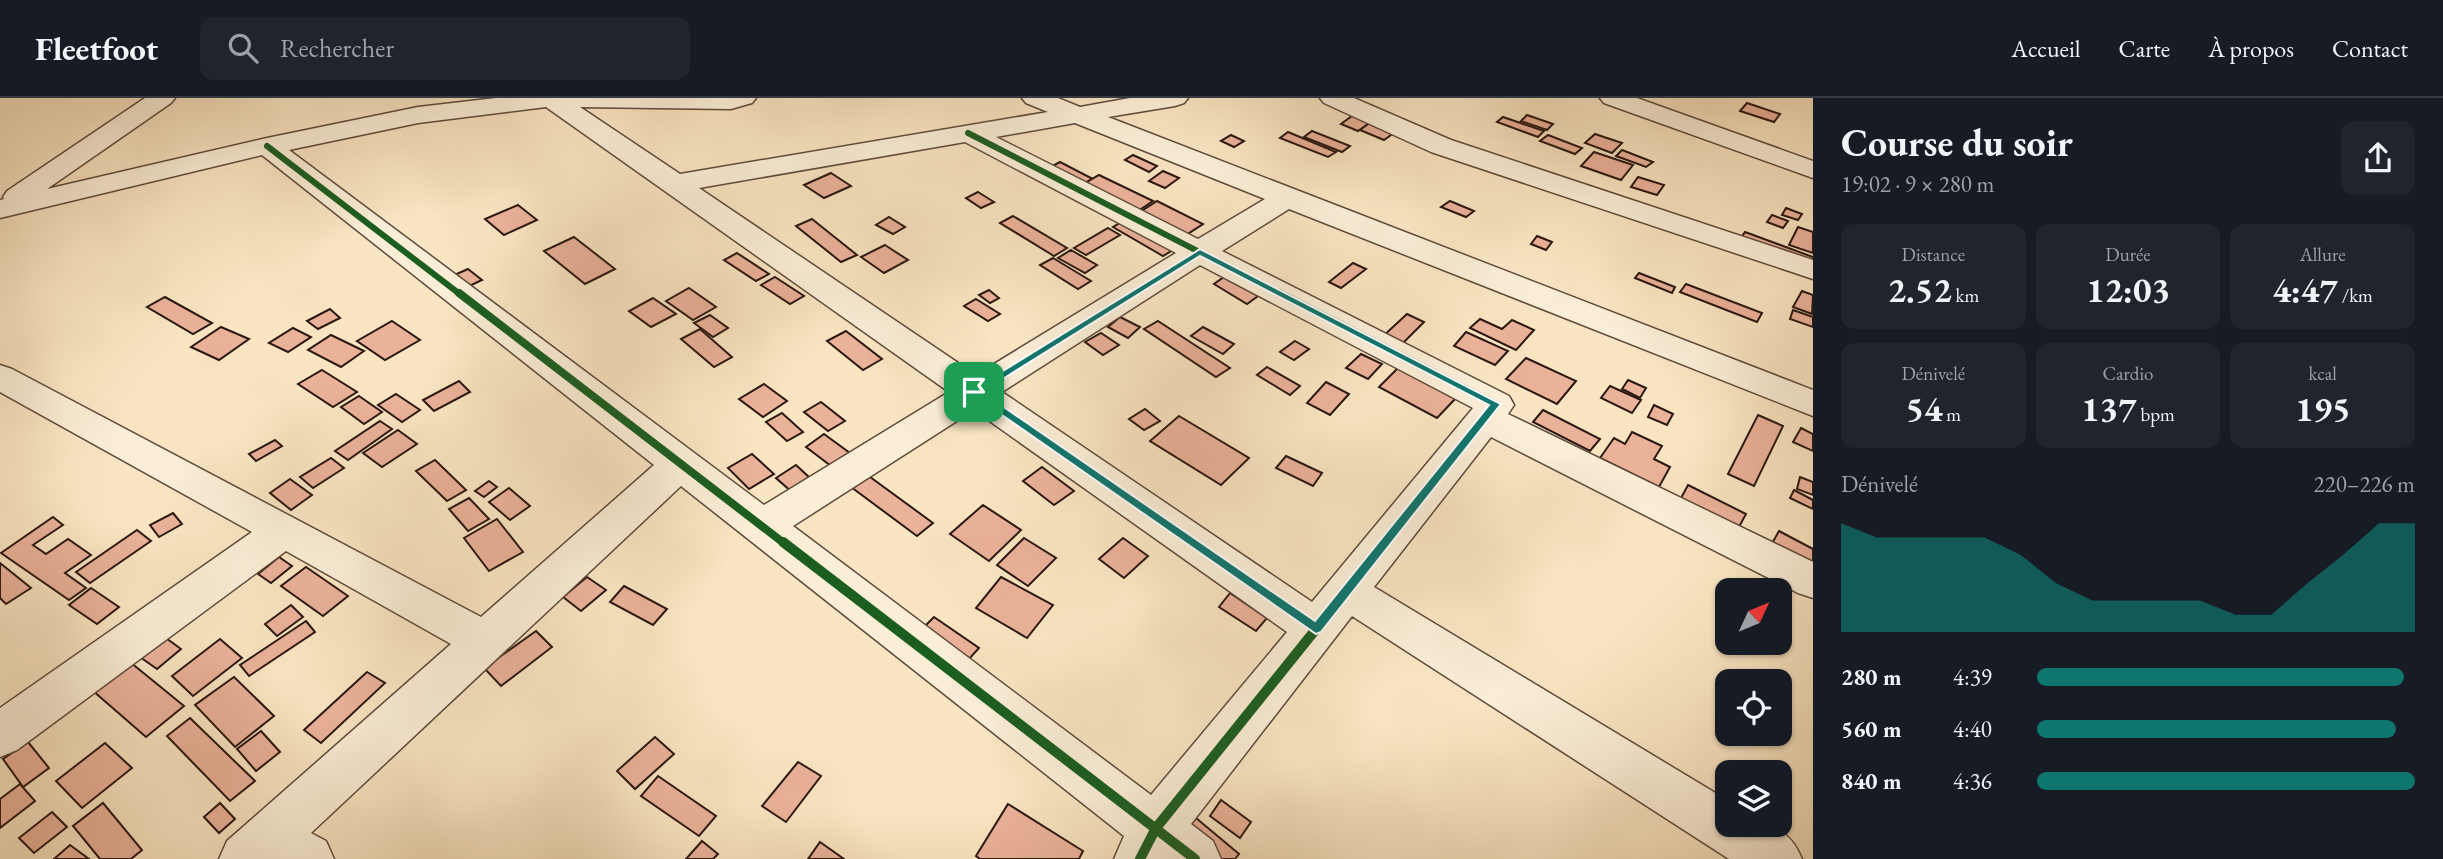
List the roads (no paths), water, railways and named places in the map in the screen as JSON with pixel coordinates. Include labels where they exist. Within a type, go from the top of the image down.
[{"type":"street","points":[[0,209],[162,98]]},
{"type":"street","points":[[0,209],[267,146],[418,116],[551,99],[731,101],[743,98]]},
{"type":"street","points":[[1035,98],[1813,404]]},
{"type":"street","points":[[673,184],[1175,98]]},
{"type":"street","points":[[1333,98],[1441,146],[1813,270]]},
{"type":"street","points":[[1613,98],[1813,170]]},
{"type":"street","points":[[551,99],[1316,628]]},
{"type":"street","points":[[968,133],[1496,404],[1148,843]]},
{"type":"street","points":[[267,146],[762,526],[1148,843],[1195,859]]},
{"type":"street","points":[[762,526],[1289,196]]},
{"type":"street","points":[[0,377],[485,641]]},
{"type":"street","points":[[1485,418],[1813,581]]},
{"type":"street","points":[[274,852],[485,641],[681,463]]},
{"type":"street","points":[[0,734],[284,531]]},
{"type":"street","points":[[1346,591],[1776,859]]}]
